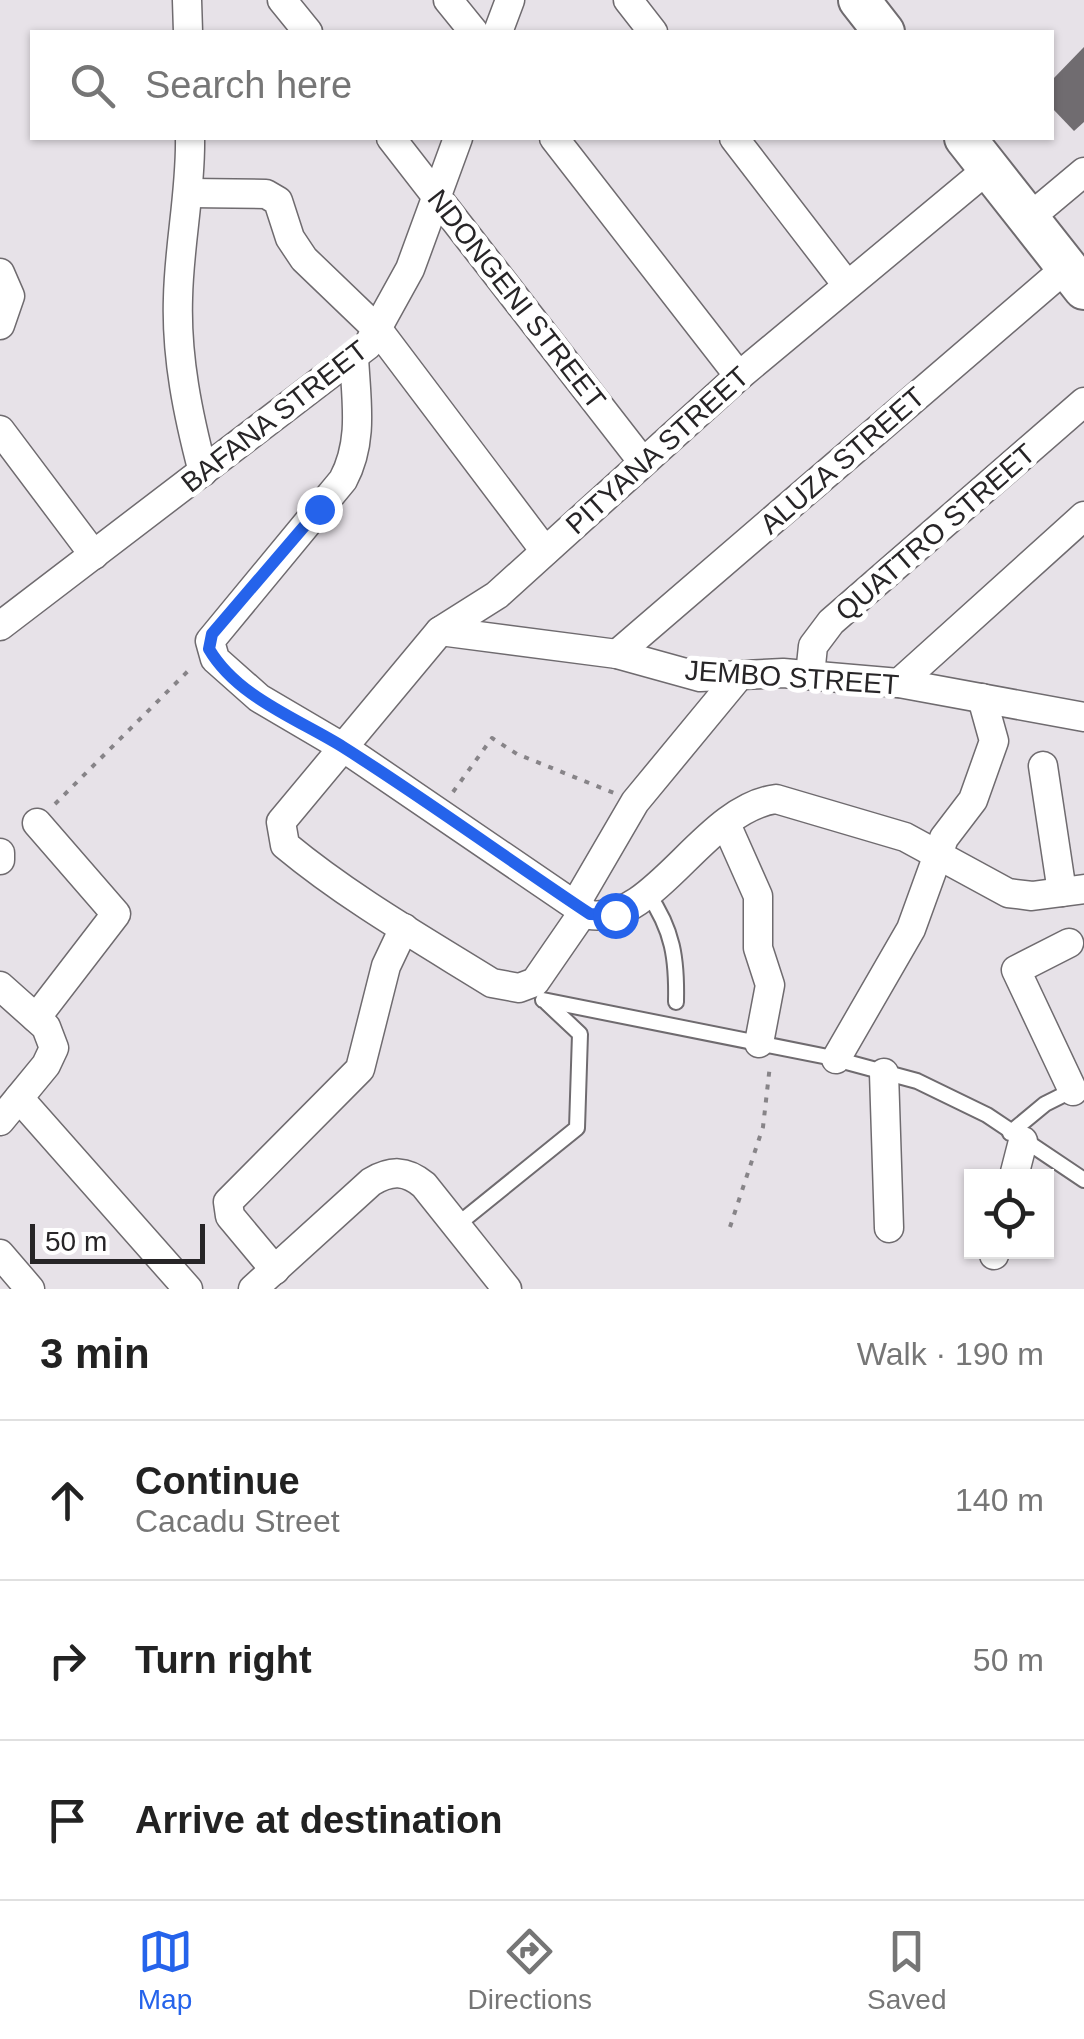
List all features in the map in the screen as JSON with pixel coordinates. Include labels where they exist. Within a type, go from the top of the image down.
[{"type":"street","points":[[187,0],[188,30]]},
{"type":"street","points":[[282,0],[306,30]]},
{"type":"street","points":[[448,0],[472,30]]},
{"type":"street","points":[[499,30],[510,0]]},
{"type":"street","points":[[628,0],[651,30]]},
{"type":"street","points":[[858,0],[882,30]]},
{"type":"street","points":[[190,140],[190,193],[177,302],[183,388],[203,472]]},
{"type":"street","name":"NDONGENI STREET","points":[[393,140],[642,460]]},
{"type":"street","name":"BAFANA STREET","points":[[0,626],[354,357],[379,331],[410,269],[457,140]]},
{"type":"street","points":[[556,140],[738,376]]},
{"type":"street","points":[[736,140],[847,285]]},
{"type":"street","points":[[977,153],[1076,278]]},
{"type":"street","name":"PITYANA STREET","points":[[404,928],[326,878],[284,845],[280,834],[287,810],[344,748],[440,630],[498,595],[642,460],[847,285],[977,153]]},
{"type":"street","points":[[1029,218],[1084,172]]},
{"type":"street","points":[[190,193],[272,196],[304,259],[379,331],[545,552]]},
{"type":"street","points":[[0,273],[10,296],[0,325]]},
{"type":"street","name":"ALUZA STREET","points":[[618,654],[1076,278]]},
{"type":"street","points":[[354,357],[358,438],[352,464],[344,480],[212,634],[209,649],[224,669],[259,698],[344,748],[580,908],[615,915],[648,894],[693,847],[755,804],[776,799],[885,830],[1008,893],[1032,896],[1073,890],[1042,766]]},
{"type":"street","name":"QUATTRO STREET","points":[[810,675],[813,646],[831,622],[1084,402]]},
{"type":"street","points":[[0,430],[94,555]]},
{"type":"street","points":[[899,683],[1084,516]]},
{"type":"street","name":"JEMBO STREET","points":[[440,630],[618,654],[700,677],[810,675],[899,683],[1084,717]]},
{"type":"street","points":[[275,1270],[230,1216],[228,1202],[360,1069],[368,1051],[381,982],[404,928],[492,983],[535,993],[636,802],[739,676]]},
{"type":"street","points":[[836,1059],[911,928],[937,854],[973,800],[994,741],[982,698]]},
{"type":"street","points":[[36,823],[116,914],[36,1018]]},
{"type":"street","points":[[726,824],[758,896],[758,948],[770,985],[765,1044]]},
{"type":"street","points":[[1069,942],[1016,970],[1078,1088]]},
{"type":"street","points":[[0,986],[36,1018],[53,1042],[46,1066],[0,1121]]},
{"type":"street","points":[[884,1072],[889,1228]]},
{"type":"street","points":[[19,1098],[188,1289]]},
{"type":"street","points":[[1014,1169],[1016,1137]]},
{"type":"street","points":[[253,1289],[371,1182],[386,1174],[405,1173],[424,1185],[506,1289]]},
{"type":"street","points":[[0,1254],[30,1289]]},
{"type":"lane","points":[[648,894],[662,914],[675,949],[676,1002]]},
{"type":"lane","points":[[535,993],[836,1059],[916,1082],[987,1115],[1084,1180]]},
{"type":"lane","points":[[458,1225],[577,1128],[580,1034],[535,993]]},
{"type":"lane","points":[[1016,1137],[1045,1104],[1078,1088]]},
{"type":"path","points":[[36,823],[209,649]]},
{"type":"path","points":[[439,812],[492,738],[517,754],[636,802]]},
{"type":"path","points":[[730,1227],[763,1127],[765,1044]]},
{"type":"building","points":[[1084,47],[1084,122],[1074,131],[1054,110],[1054,78]]},
{"type":"route","points":[[319,509],[212,634],[209,649],[215,659],[259,698],[344,748],[590,914],[615,915]]}]
